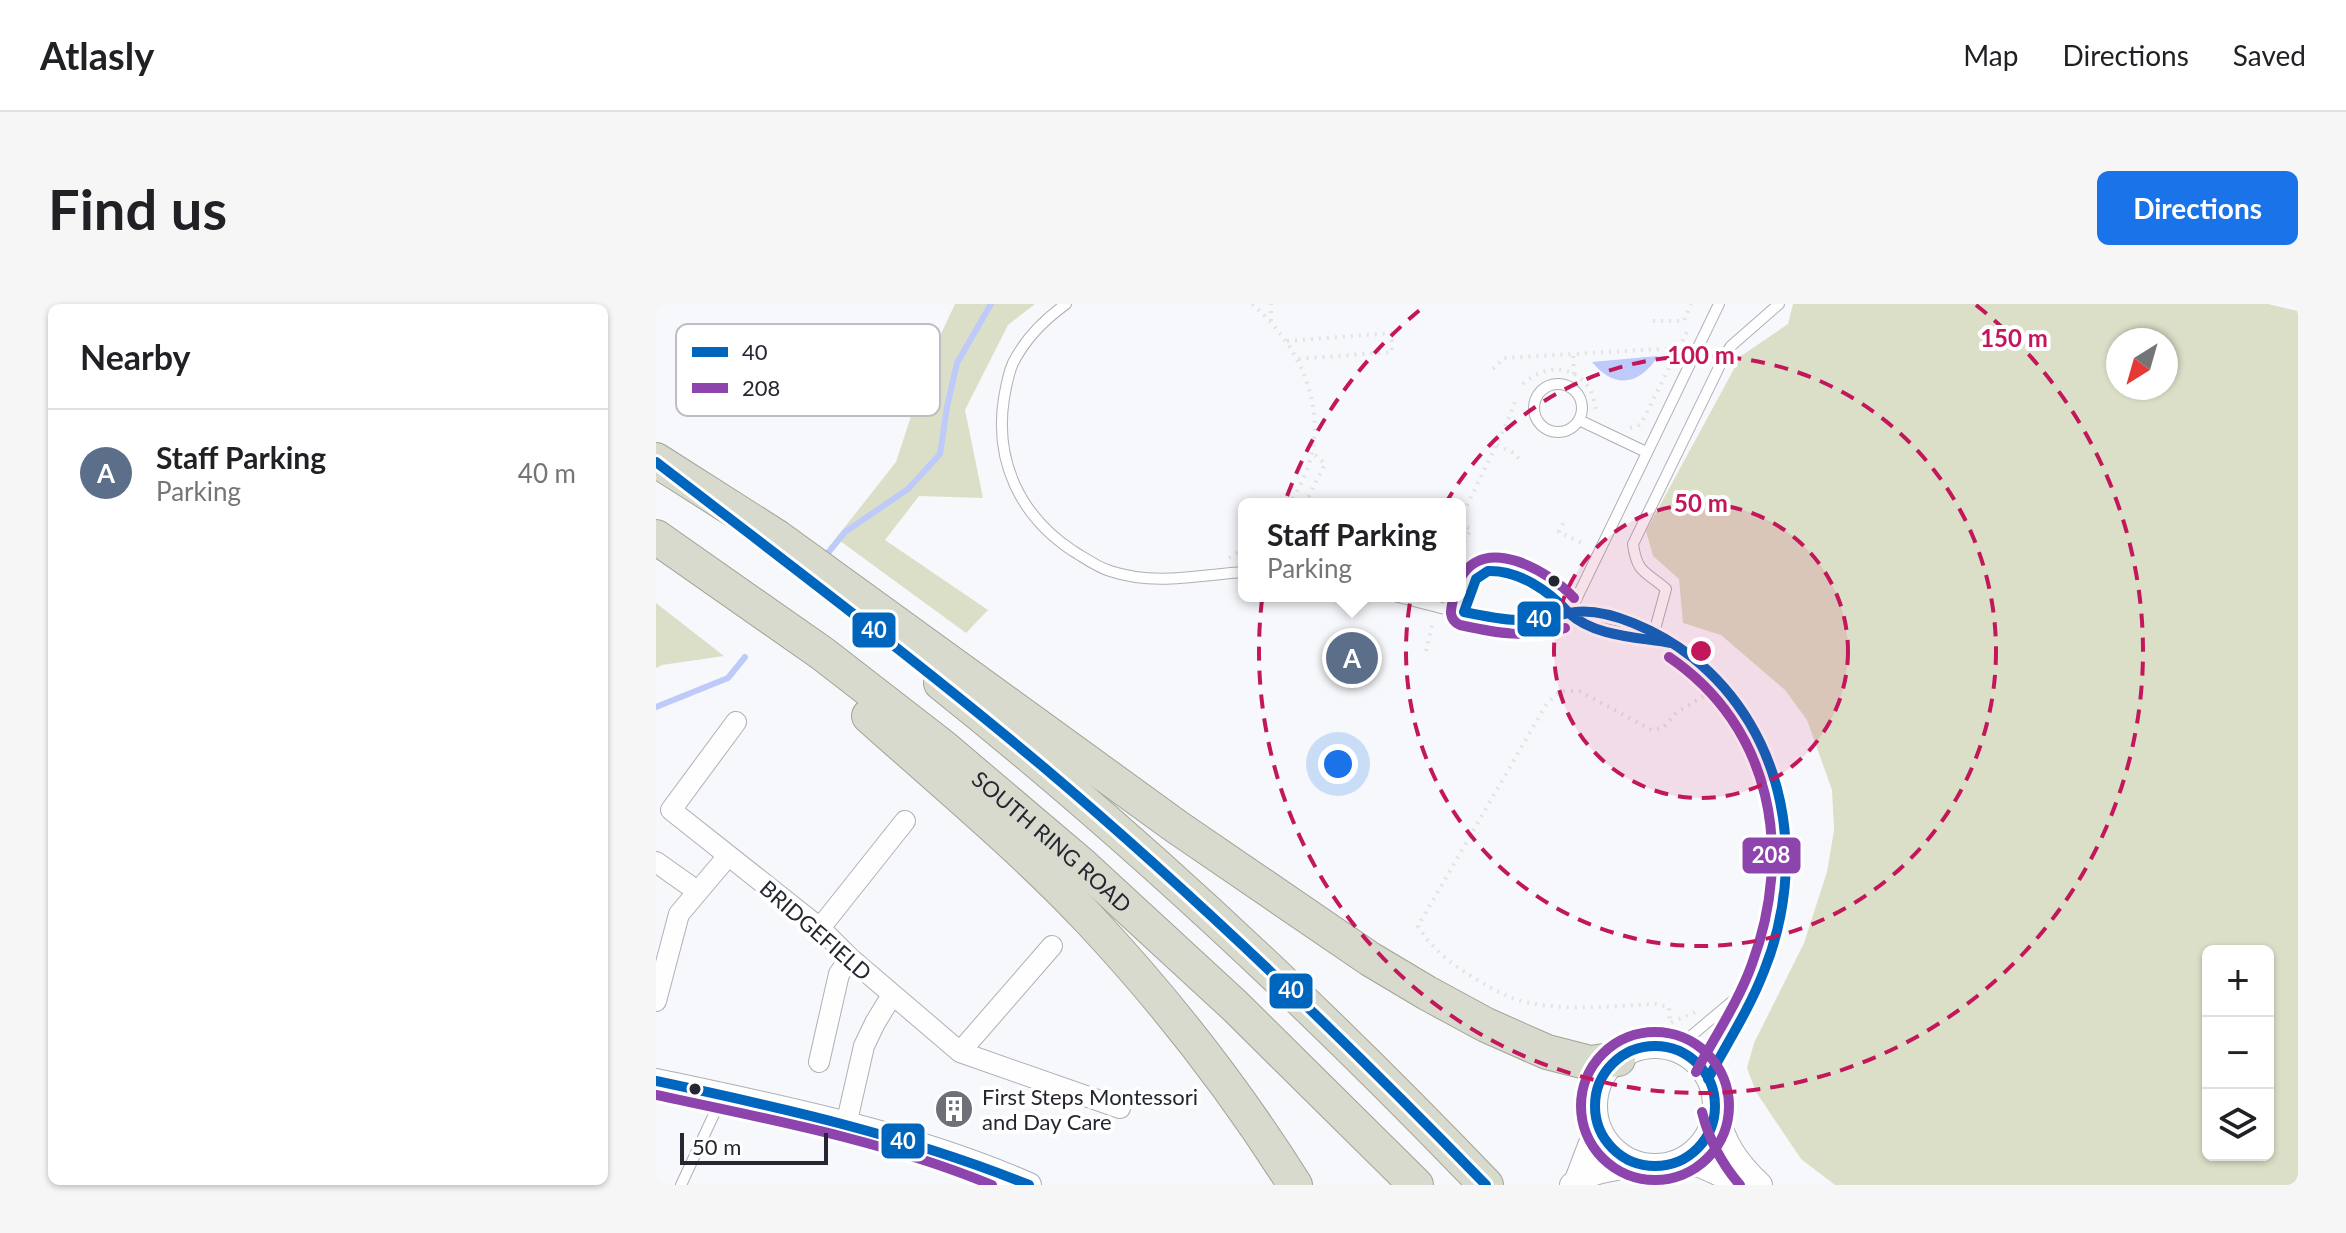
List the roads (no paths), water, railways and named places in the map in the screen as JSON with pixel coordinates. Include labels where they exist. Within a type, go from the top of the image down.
[{"type":"highway","points":[[656,461],[777,537],[1165,818],[1370,959],[1474,1018],[1547,1052],[1590,1063],[1618,1059]]},
{"type":"highway","points":[[656,461],[878,632],[1086,804],[1261,962],[1368,1064],[1486,1185]]},
{"type":"highway","name":"SOUTH RING ROAD","points":[[656,537],[823,654],[931,738],[1082,865],[1235,1006],[1416,1185]]},
{"type":"highway","points":[[704,572],[981,815],[1089,919],[1208,1061],[1295,1185]]},
{"type":"street","name":"BRIDGEFIELD","points":[[736,722],[671,810],[820,928],[850,958],[960,1052]]},
{"type":"street","points":[[820,928],[905,821]]},
{"type":"street","points":[[656,1001],[679,914],[728,856]]},
{"type":"street","points":[[656,862],[697,891]]},
{"type":"street","points":[[1052,946],[960,1052],[1120,1108]]},
{"type":"street","points":[[819,1062],[839,974],[850,958]]},
{"type":"street","points":[[846,1125],[864,1046],[892,995]]},
{"type":"street","points":[[1574,1183],[1593,1138],[1595,1102],[1606,1071],[1632,1051],[1663,1047],[1681,1052],[1696,1063],[1708,1079],[1721,1134],[1732,1154],[1760,1185]]},
{"type":"street","points":[[656,1081],[846,1125],[974,1163],[1029,1185]]},
{"type":"street","points":[[1596,1118],[1601,1134],[1624,1158],[1639,1164],[1658,1166],[1677,1162],[1704,1141],[1712,1125],[1715,1108]]},
{"type":"street","points":[[1677,1162],[1700,1165],[1744,1185]]},
{"type":"street","points":[[1574,1183],[1608,1170],[1639,1164]]},
{"type":"lane","points":[[1066,304],[1027,341],[1013,364],[1007,382],[1001,429],[1005,455],[1013,482],[1026,505],[1063,544],[1107,571],[1154,580],[1238,573]]},
{"type":"lane","points":[[1570,612],[1719,304]]},
{"type":"lane","points":[[1654,633],[1666,589],[1639,568],[1633,544],[1723,359],[1739,338],[1779,304]]},
{"type":"lane","points":[[1555,383],[1570,387],[1580,398],[1582,413],[1579,420],[1566,431],[1550,431],[1537,420],[1536,397],[1541,390],[1555,383]]},
{"type":"lane","points":[[1579,420],[1646,452]]},
{"type":"lane","points":[[1464,612],[1470,589],[1478,575],[1491,569],[1503,570],[1548,592],[1584,625],[1671,643]]},
{"type":"lane","points":[[1425,602],[1519,621],[1585,611],[1645,628],[1699,661],[1727,688],[1753,726],[1770,763],[1782,802],[1788,843],[1787,887],[1777,934],[1750,1005],[1708,1079]]},
{"type":"lane","points":[[1663,1047],[1691,1036],[1741,994],[1777,934]]},
{"type":"lane","points":[[681,1185],[723,1095]]},
{"type":"water","points":[[1658,356],[1643,373],[1626,380],[1609,377],[1592,362]]},
{"type":"waterway","points":[[827,554],[845,532],[908,489],[940,454],[957,363],[991,304]]},
{"type":"waterway","points":[[656,707],[728,678],[745,657]]},
{"type":"place","name":"Staff Parking","points":[[1352,658]]},
{"type":"place","name":"First Steps Montessori and Day Care","points":[[954,1109]]}]
